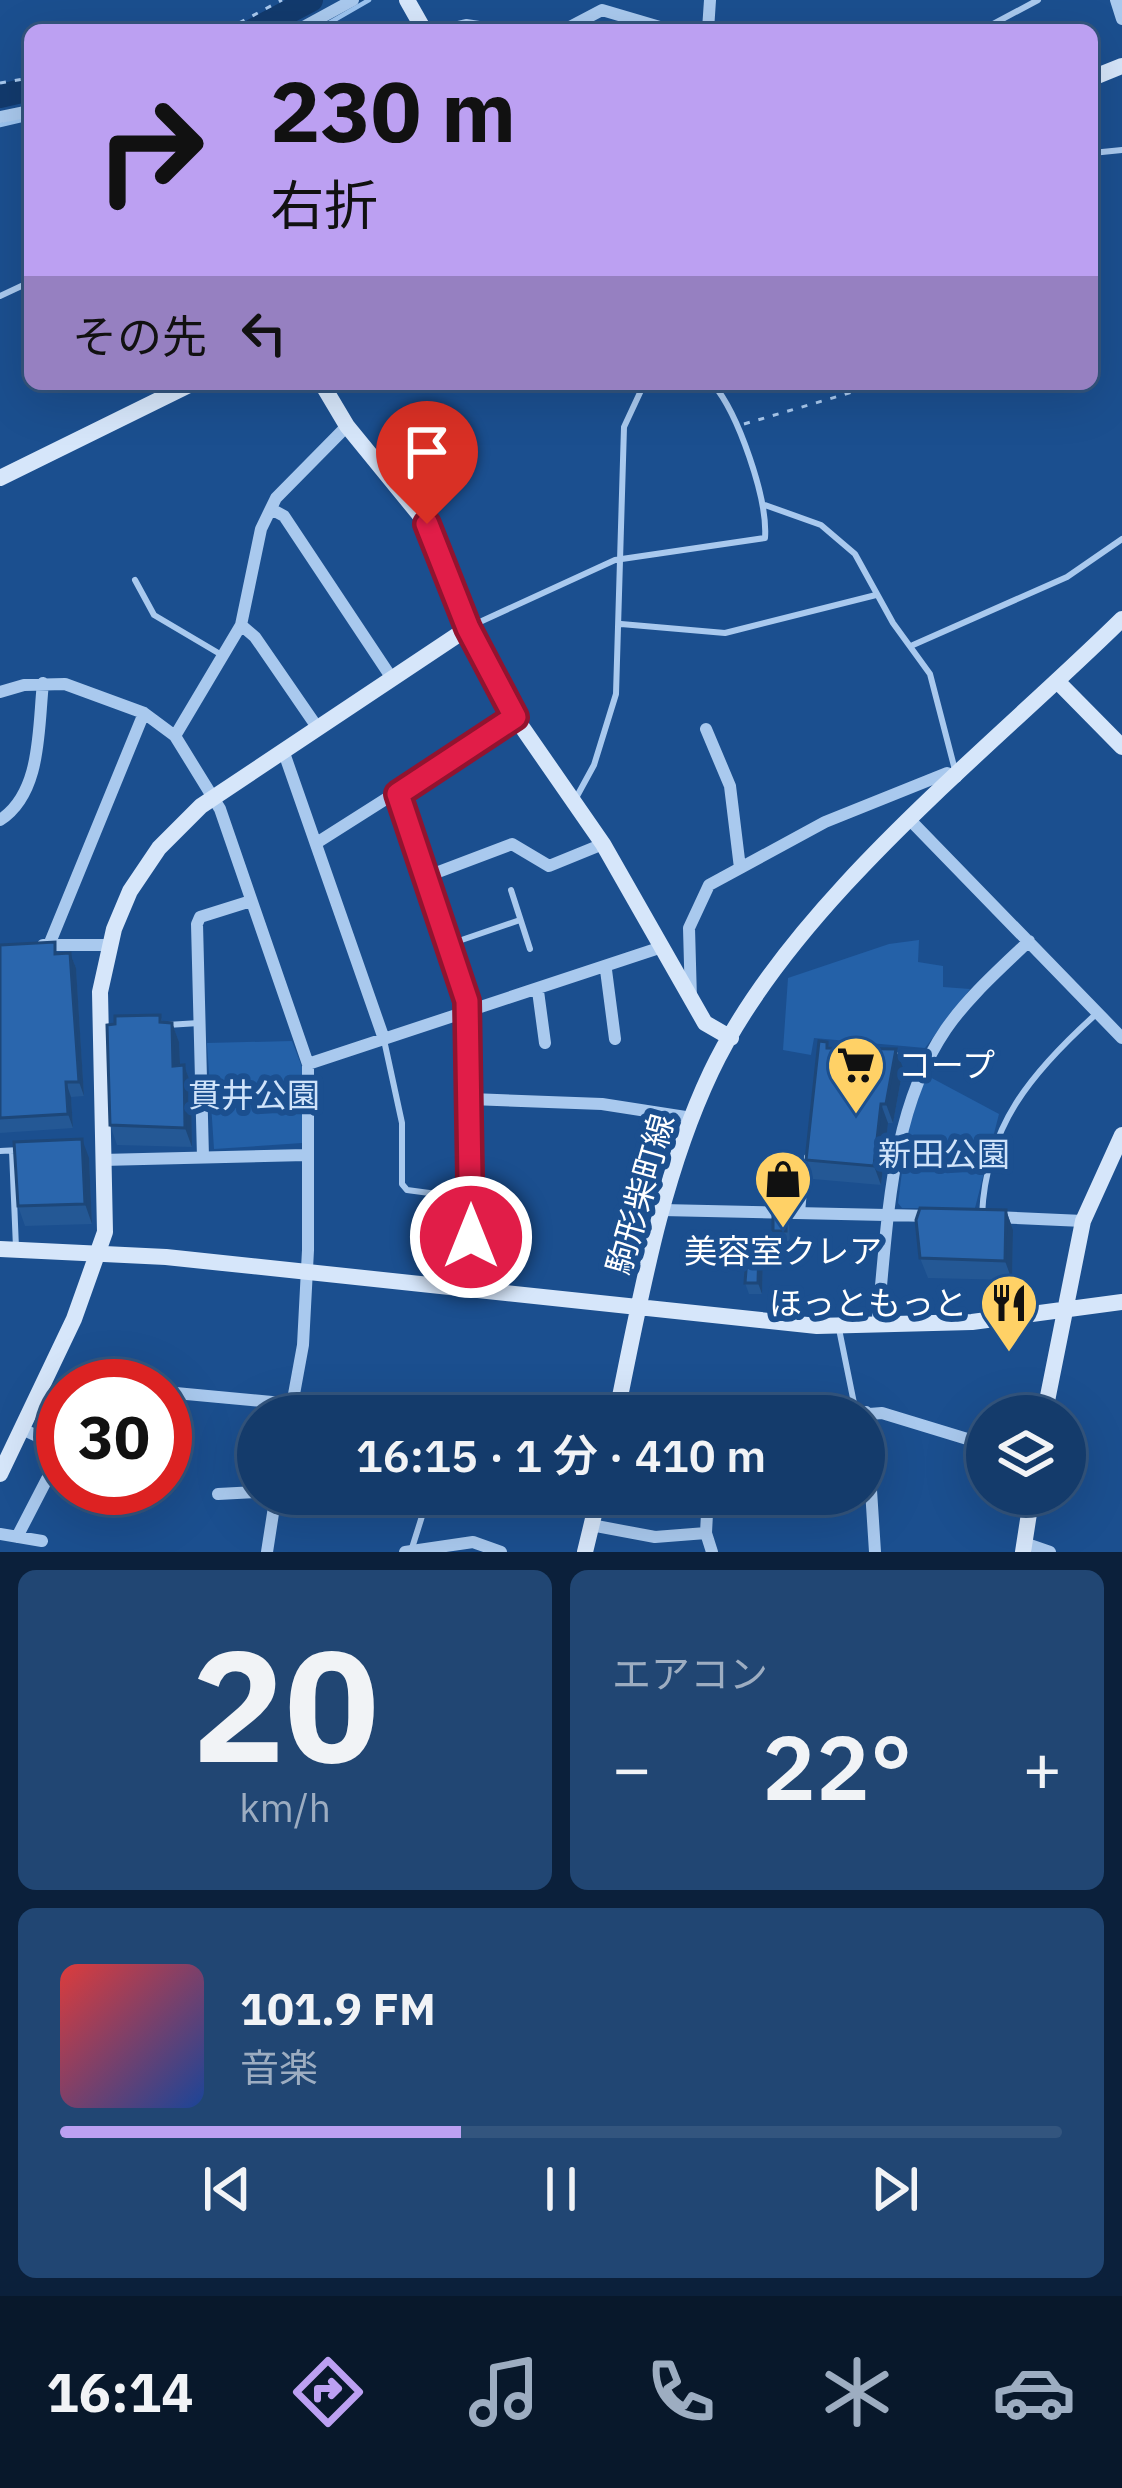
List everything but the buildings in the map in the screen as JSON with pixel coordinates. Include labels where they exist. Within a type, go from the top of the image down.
[{"type":"street","points":[[309,24],[353,0]]},
{"type":"street","points":[[1115,0],[1122,19]]},
{"type":"street","points":[[573,24],[602,5],[654,24]]},
{"type":"street","points":[[0,478],[164,390]]},
{"type":"street","points":[[326,390],[347,426],[427,524],[468,628],[515,717],[603,844],[705,1023],[731,1038]]},
{"type":"street","points":[[175,736],[241,625],[261,529],[271,509],[296,473],[347,426]]},
{"type":"street","points":[[271,509],[284,516],[391,676]]},
{"type":"street","name":"駒形柴町線","points":[[8,1248],[307,1270],[638,1309],[662,1210],[692,1118],[731,1038],[818,919],[1122,619]]},
{"type":"street","points":[[241,625],[317,728]]},
{"type":"street","points":[[0,1474],[105,1232],[98,1150],[99,1028],[110,945],[149,862],[214,796],[468,628]]},
{"type":"street","points":[[1058,682],[1122,747]]},
{"type":"street","points":[[0,820],[23,797],[29,780],[43,683]]},
{"type":"street","points":[[0,692],[43,683],[95,692],[144,713],[175,736],[214,796],[308,1064],[307,1270],[293,1395]]},
{"type":"street","points":[[49,945],[144,713]]},
{"type":"street","points":[[318,842],[515,717]]},
{"type":"street","points":[[706,729],[730,786],[740,868]]},
{"type":"street","points":[[283,750],[384,1040]]},
{"type":"street","points":[[691,1000],[689,928],[709,885],[917,782],[947,773],[957,778]]},
{"type":"street","points":[[398,794],[469,1013],[469,1289]]},
{"type":"street","points":[[912,822],[1122,1038]]},
{"type":"street","points":[[425,877],[512,844],[549,866],[603,844]]},
{"type":"street","points":[[203,1157],[197,920],[251,901]]},
{"type":"street","points":[[877,1326],[907,1113],[928,1061],[977,991],[1029,941]]},
{"type":"street","points":[[33,946],[110,945]]},
{"type":"street","points":[[308,1064],[606,970],[662,947]]},
{"type":"street","points":[[606,970],[615,1039]]},
{"type":"street","points":[[538,991],[545,1043]]},
{"type":"street","points":[[471,1099],[602,1104],[692,1118]]},
{"type":"street","points":[[1048,1395],[1083,1221],[1122,1135]]},
{"type":"street","points":[[98,1150],[203,1157],[306,1155]]},
{"type":"street","points":[[662,1210],[1083,1221]]},
{"type":"street","points":[[620,1395],[638,1309],[877,1326],[1122,1302]]},
{"type":"street","points":[[192,1396],[237,1402]]},
{"type":"street","points":[[885,1421],[966,1439]]},
{"type":"street","points":[[22,1429],[36,1435]]},
{"type":"street","points":[[218,1494],[237,1493]]},
{"type":"street","points":[[16,1537],[36,1498]]},
{"type":"street","points":[[267,1552],[272,1515]]},
{"type":"street","points":[[585,1552],[594,1515]]},
{"type":"street","points":[[707,1515],[712,1552]]},
{"type":"street","points":[[870,1515],[875,1552]]},
{"type":"street","points":[[1029,1515],[1024,1548],[1050,1552]]},
{"type":"street","points":[[591,1525],[655,1537],[706,1533]]},
{"type":"street","points":[[0,1534],[42,1541]]},
{"type":"street","points":[[407,1552],[473,1542],[501,1552]]},
{"type":"lane","points":[[993,24],[1038,0]]},
{"type":"lane","points":[[574,801],[594,765],[616,694],[624,558],[624,427],[641,390]]},
{"type":"lane","points":[[468,628],[624,558],[765,538],[763,502],[727,400],[718,390]]},
{"type":"lane","points":[[763,502],[785,516],[821,525],[855,554],[876,595],[930,674],[957,778]]},
{"type":"lane","points":[[914,645],[1067,577],[1122,539]]},
{"type":"lane","points":[[135,580],[154,615],[223,656]]},
{"type":"lane","points":[[621,624],[724,633],[876,595]]},
{"type":"lane","points":[[511,890],[530,949]]},
{"type":"lane","points":[[448,945],[520,920]]},
{"type":"lane","points":[[982,1217],[990,1153],[1012,1105],[1097,1012]]},
{"type":"lane","points":[[159,1025],[199,1023]]},
{"type":"lane","points":[[99,1028],[119,1027]]},
{"type":"lane","points":[[384,1040],[402,1123],[401,1184],[407,1190],[470,1199]]},
{"type":"lane","points":[[875,1052],[928,1061]]},
{"type":"lane","points":[[802,1213],[808,1146]]},
{"type":"lane","points":[[0,1151],[31,1149]]},
{"type":"lane","points":[[8,1248],[12,1151]]},
{"type":"lane","points":[[838,1326],[851,1395]]},
{"type":"lane","points":[[407,1552],[422,1530],[425,1515]]},
{"type":"path","points":[[237,24],[282,0]]},
{"type":"path","points":[[734,426],[859,390]]},
{"type":"green space","points":[[919,940],[918,962],[943,966],[943,987],[970,989],[925,1048],[814,1038],[811,1055],[783,1050],[788,978],[889,944]]},
{"type":"green space","name":"貫井公園","points":[[292,1041],[302,1067],[302,1143],[214,1149],[207,1043]]},
{"type":"green space","name":"新田公園","points":[[926,1075],[999,1114],[975,1208],[902,1208],[898,1203],[907,1133]]},
{"type":"waterway","points":[[265,24],[311,0]]},
{"type":"waterway","points":[[327,24],[369,0]]},
{"type":"waterway","points":[[0,96],[24,90]]},
{"type":"waterway","points":[[0,125],[24,119]]},
{"type":"place","name":"コープ","points":[[856,1116]]},
{"type":"place","name":"美容室クレア","points":[[783,1230]]},
{"type":"place","name":"ほっともっと","points":[[1009,1354]]},
{"type":"route","points":[[427,524],[468,628],[515,717],[398,794],[467,1001],[471,1237]]}]
